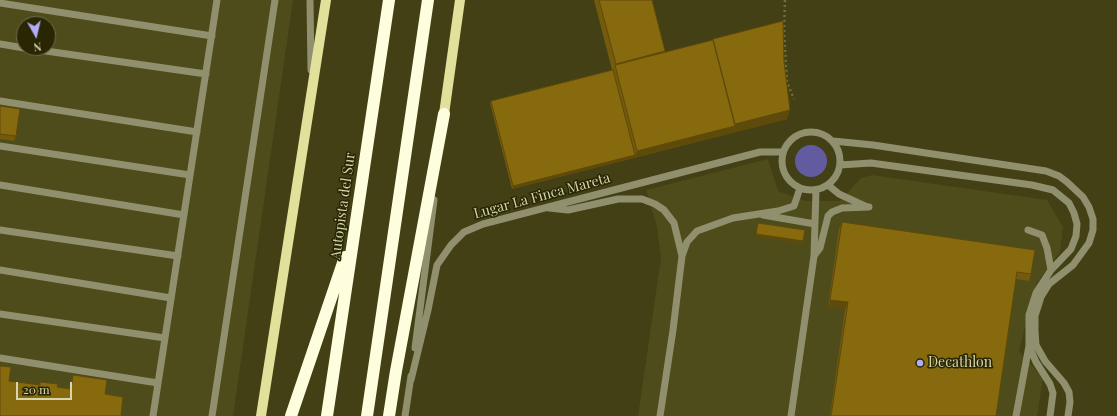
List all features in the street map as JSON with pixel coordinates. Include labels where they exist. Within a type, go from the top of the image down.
[{"type":"highway","name":"Autopista del Sur","points":[[327,416],[389,0]]},
{"type":"highway","points":[[367,416],[428,0]]},
{"type":"highway","points":[[389,416],[444,114]]},
{"type":"highway","points":[[291,416],[355,225]]},
{"type":"main road","points":[[261,416],[326,0]]},
{"type":"main road","points":[[444,114],[460,0]]},
{"type":"street","points":[[153,416],[217,0]]},
{"type":"street","points":[[212,416],[275,0]]},
{"type":"street","points":[[310,0],[311,100]]},
{"type":"street","points":[[0,3],[212,36]]},
{"type":"street","points":[[0,44],[16,47]]},
{"type":"street","points":[[56,53],[206,74]]},
{"type":"street","points":[[0,101],[197,132]]},
{"type":"street","points":[[405,416],[411,380],[444,114]]},
{"type":"street","points":[[805,132],[815,132],[825,135],[833,141],[838,149],[840,157],[840,165],[834,179],[816,190],[800,188],[793,184],[784,173],[782,160],[783,152],[788,143],[796,136],[805,132]]},
{"type":"street","points":[[833,141],[873,145],[1046,171],[1059,176],[1083,197],[1089,207],[1093,219],[1089,243],[1073,265],[1049,284],[1041,297],[1035,316],[1034,331],[1036,345],[1045,361],[1064,383],[1070,402],[1068,416]]},
{"type":"street","points":[[0,146],[190,175]]},
{"type":"street","name":"Lugar La Finca Mareta","points":[[411,380],[437,265],[451,245],[464,232],[483,224],[760,152],[783,152]]},
{"type":"street","points":[[840,165],[871,163],[1032,185],[1054,190],[1069,203],[1074,213],[1076,236],[1071,249],[1051,270],[1036,293],[1029,315],[1029,346],[1016,416]]},
{"type":"street","points":[[814,256],[820,248],[828,216],[832,212],[842,208],[869,207],[839,194],[828,184]]},
{"type":"street","points":[[0,185],[184,215]]},
{"type":"street","points":[[660,416],[682,256],[687,242],[697,231],[733,218],[794,206],[800,188]]},
{"type":"street","points":[[791,416],[814,256],[816,190]]},
{"type":"street","points":[[544,208],[568,210],[618,199],[642,199],[655,204],[664,210],[674,223],[682,256]]},
{"type":"street","points":[[758,214],[815,224]]},
{"type":"street","points":[[0,230],[178,256]]},
{"type":"street","points":[[1028,230],[1042,234],[1047,248],[1051,270]]},
{"type":"street","points":[[0,270],[171,298]]},
{"type":"street","points":[[0,314],[165,338]]},
{"type":"street","points":[[1029,346],[1036,362],[1050,384],[1053,393],[1050,416]]},
{"type":"street","points":[[0,358],[158,383]]},
{"type":"path","points":[[785,0],[784,33],[787,82],[794,99]]},
{"type":"shaded area","points":[[0,0],[293,0],[233,416],[0,416]]},
{"type":"shaded area","points":[[808,145],[814,145],[824,152],[827,161],[826,167],[820,174],[814,177],[808,177],[798,170],[795,164],[795,158],[802,148]]},
{"type":"shaded area","points":[[768,159],[778,191],[806,201],[840,201],[861,178],[872,175],[1047,200],[1063,227],[1060,252],[1036,284],[1019,351],[1043,378],[1037,416],[638,416],[661,258],[657,227],[646,190]]},
{"type":"building","points":[[599,0],[652,0],[665,51],[616,64]]},
{"type":"building","points":[[783,21],[784,62],[790,110],[735,124],[713,39]]},
{"type":"building","points":[[713,40],[735,126],[637,151],[615,65]]},
{"type":"building","points":[[613,70],[635,155],[513,186],[491,101]]},
{"type":"building","points":[[0,106],[20,109],[16,136],[0,134]]},
{"type":"building","name":"Decathlon","points":[[842,222],[1035,250],[1031,274],[1017,272],[996,416],[831,416],[848,302],[830,300]]},
{"type":"building","points":[[758,223],[805,230],[803,241],[756,234]]},
{"type":"building","points":[[0,366],[11,367],[9,381],[40,385],[40,382],[58,384],[57,387],[71,389],[73,375],[107,380],[105,394],[123,397],[121,416],[0,416]]},
{"type":"place","name":"Decathlon","points":[[920,363]]}]
